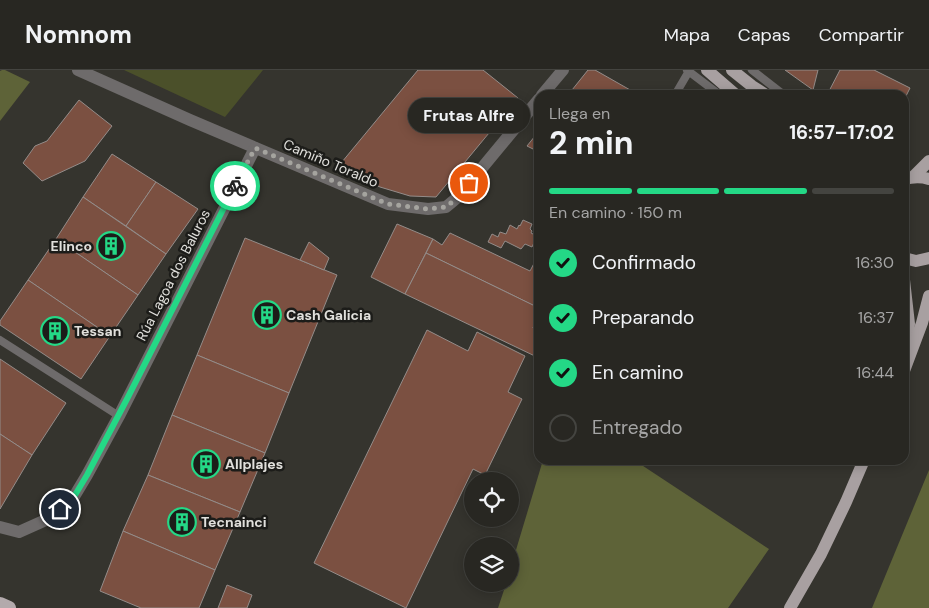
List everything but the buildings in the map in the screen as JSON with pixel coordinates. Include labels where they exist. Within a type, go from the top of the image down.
[{"type":"highway","points":[[0,604],[9,608]]},
{"type":"main road","points":[[706,70],[730,90]]},
{"type":"main road","points":[[732,70],[758,90]]},
{"type":"main road","points":[[909,177],[929,161]]},
{"type":"main road","points":[[909,178],[929,179]]},
{"type":"main road","points":[[909,259],[916,261],[929,258]]},
{"type":"main road","points":[[909,357],[929,296]]},
{"type":"main road","points":[[790,608],[821,554],[862,465]]},
{"type":"street","name":"Camiño Toraldo","points":[[78,70],[388,204],[428,209],[446,207],[458,197],[534,105]]},
{"type":"street","points":[[546,90],[563,70]]},
{"type":"street","name":"Rúa Lagoa dos Baluros","points":[[0,527],[19,532],[48,519],[72,500],[119,416],[255,148]]},
{"type":"lane","points":[[752,70],[778,90]]},
{"type":"lane","points":[[678,90],[688,71],[713,90]]},
{"type":"lane","points":[[0,340],[119,416]]},
{"type":"green space","points":[[2,70],[30,82],[0,121],[0,71]]},
{"type":"green space","points":[[124,70],[263,70],[225,117]]},
{"type":"green space","points":[[542,465],[642,465],[769,549],[728,608],[498,608],[503,592],[519,592],[519,540]]},
{"type":"green space","points":[[929,470],[929,608],[872,608]]},
{"type":"way so far","points":[[235,186],[255,148],[388,204],[428,209],[446,207],[458,197],[469,183]]},
{"type":"place","name":"Frutas Alfre","points":[[469,183]]},
{"type":"place","name":"Elinco","points":[[111,246]]},
{"type":"place","name":"Cash Galicia","points":[[267,315]]},
{"type":"place","name":"Tessan","points":[[55,331]]},
{"type":"place","name":"Allplajes","points":[[206,464]]},
{"type":"place","name":"Tecnainci","points":[[182,522]]},
{"type":"route","points":[[60,509],[72,500],[87,475],[235,186]]}]
